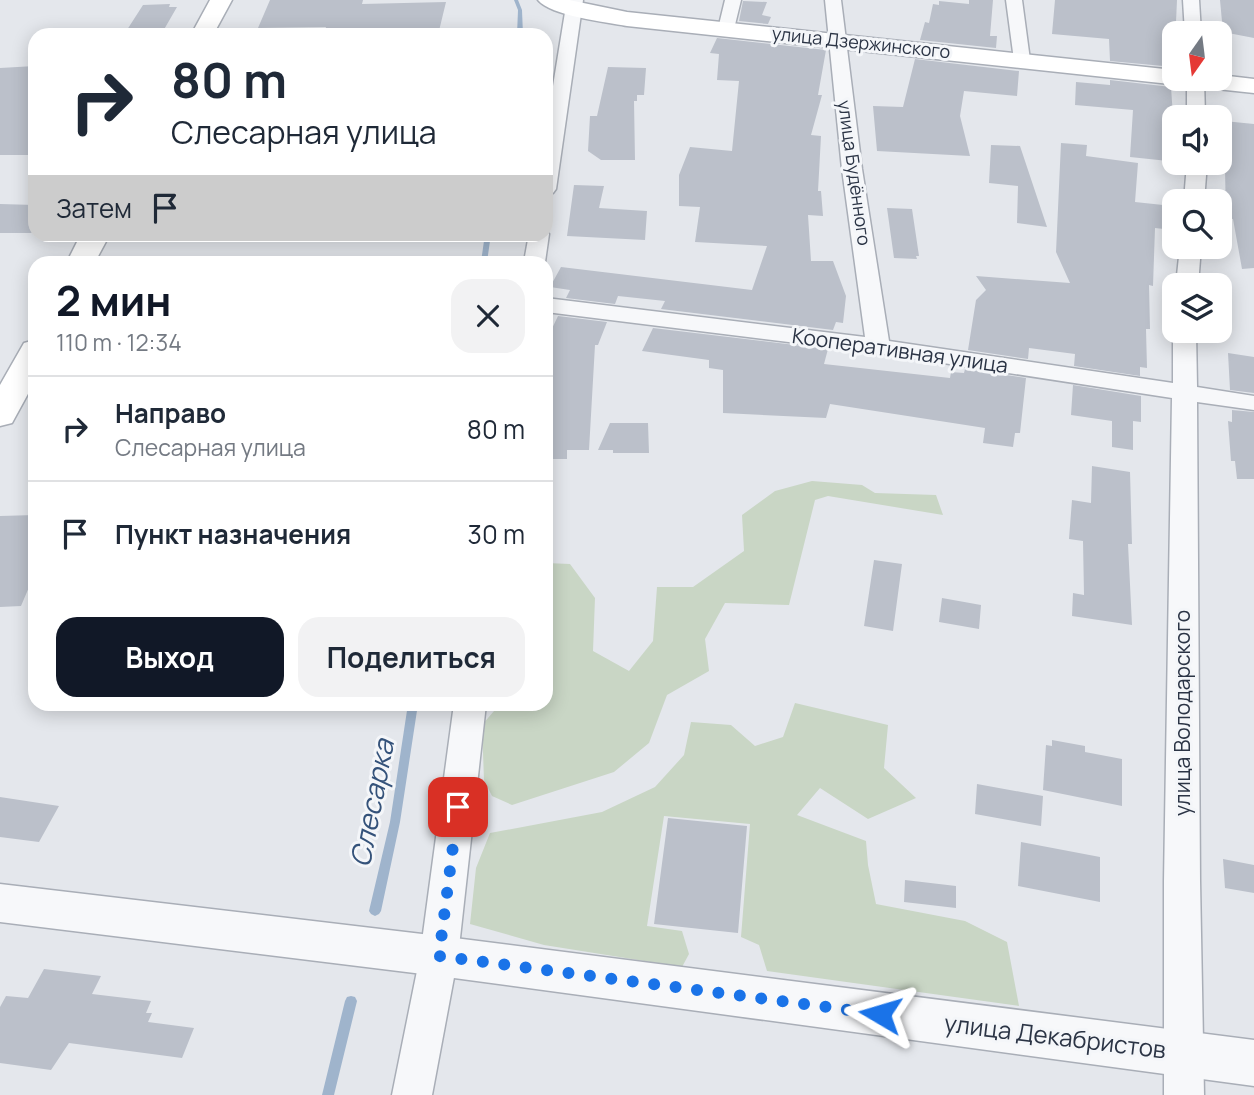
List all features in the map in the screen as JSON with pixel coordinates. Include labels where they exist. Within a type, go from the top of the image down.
[{"type":"main road","points":[[206,28],[221,0]]},
{"type":"main road","name":"улица Дзержинского","points":[[549,0],[575,4],[627,19],[1162,76]]},
{"type":"main road","name":"улица Дзержинского","points":[[1232,84],[1254,86]]},
{"type":"main road","points":[[0,416],[28,363]]},
{"type":"street","points":[[726,29],[733,0]]},
{"type":"street","name":"улица Будённого","points":[[833,0],[878,346]]},
{"type":"street","points":[[1014,0],[1022,60]]},
{"type":"street","points":[[1191,0],[1192,21]]},
{"type":"street","points":[[553,144],[575,4]]},
{"type":"street","name":"Кооперативная улица","points":[[553,306],[878,346],[1254,403]]},
{"type":"street","name":"улица Володарского","points":[[1183,1074],[1185,343]]},
{"type":"street","points":[[412,1095],[439,956],[469,711]]},
{"type":"street","name":"улица Декабристов","points":[[0,903],[439,956],[1183,1074],[1254,1063]]},
{"type":"green space","points":[[812,481],[862,485],[875,493],[936,495],[943,515],[828,496],[815,500],[789,605],[725,603],[705,639],[709,671],[667,695],[649,743],[614,772],[512,805],[492,796],[484,780],[482,725],[494,711],[553,711],[553,563],[570,564],[595,598],[593,651],[629,671],[653,641],[657,587],[693,587],[744,551],[742,515],[775,491]]},
{"type":"green space","points":[[795,703],[888,725],[884,768],[916,798],[868,819],[820,788],[797,815],[866,841],[876,904],[965,921],[1007,942],[1019,1006],[767,971],[759,945],[741,937],[750,824],[664,816],[647,926],[682,931],[689,954],[682,967],[544,945],[470,924],[476,868],[490,833],[602,812],[655,787],[684,755],[691,722],[731,725],[755,746],[783,737]]},
{"type":"building","points":[[270,0],[363,0],[362,4],[446,2],[440,28],[258,28]]},
{"type":"building","points":[[969,0],[993,0],[990,36],[997,36],[996,48],[920,40],[925,22],[929,23],[933,4],[939,5],[939,1],[969,4]]},
{"type":"building","points":[[1055,0],[1177,0],[1176,21],[1162,21],[1162,66],[1110,61],[1109,39],[1052,34]]},
{"type":"building","points":[[1220,0],[1254,0],[1254,38],[1232,34],[1232,21],[1222,21]]},
{"type":"building","points":[[743,1],[767,2],[762,15],[771,17],[768,24],[739,21]]},
{"type":"building","points":[[170,4],[169,7],[177,7],[165,28],[128,28],[143,5]]},
{"type":"building","points":[[717,38],[826,50],[818,95],[822,95],[811,135],[821,136],[818,191],[821,191],[823,216],[808,215],[811,261],[833,261],[846,296],[843,323],[836,322],[833,330],[661,309],[665,301],[618,296],[615,304],[566,298],[570,290],[553,287],[553,282],[561,267],[752,290],[767,246],[695,242],[700,207],[679,206],[679,175],[690,147],[732,151],[739,81],[717,80],[719,54],[710,53]]},
{"type":"building","points":[[915,59],[1019,71],[1017,96],[964,91],[960,116],[970,156],[877,151],[873,106],[903,107]]},
{"type":"building","points":[[28,66],[28,155],[0,155],[0,68]]},
{"type":"building","points":[[608,67],[646,68],[644,95],[637,95],[637,101],[634,101],[635,160],[601,160],[588,151],[590,116],[597,116]]},
{"type":"building","points":[[1110,80],[1162,86],[1162,91],[1171,91],[1172,105],[1162,105],[1162,160],[1130,157],[1133,110],[1075,105],[1076,82],[1110,85]]},
{"type":"building","points":[[1232,122],[1254,124],[1254,268],[1242,269],[1232,219],[1232,189],[1225,189],[1225,175],[1232,175]]},
{"type":"building","points":[[1061,143],[1087,145],[1086,156],[1138,163],[1135,202],[1162,205],[1162,229],[1155,228],[1153,286],[1149,285],[1147,368],[1140,367],[1140,376],[1074,366],[1075,354],[1029,348],[1028,359],[968,350],[976,300],[986,290],[976,276],[1070,283],[1056,252]]},
{"type":"building","points":[[991,145],[1020,146],[1047,227],[1017,223],[1018,186],[989,183]]},
{"type":"building","points":[[574,185],[604,186],[599,208],[647,211],[645,240],[567,236]]},
{"type":"building","points":[[0,204],[28,205],[28,233],[0,233]]},
{"type":"building","points":[[887,208],[912,209],[919,256],[916,256],[917,259],[894,258]]},
{"type":"building","points":[[558,316],[607,322],[598,345],[595,345],[589,450],[567,450],[567,459],[553,459],[553,326]]},
{"type":"building","points":[[653,328],[828,349],[824,364],[950,378],[951,372],[964,373],[965,369],[1026,378],[1020,433],[1015,433],[1013,447],[983,443],[985,428],[830,404],[826,418],[723,413],[723,370],[709,368],[709,360],[642,351]]},
{"type":"building","points":[[1228,353],[1254,357],[1254,393],[1230,390]]},
{"type":"building","points":[[1073,385],[1141,396],[1141,422],[1133,421],[1133,450],[1112,447],[1112,421],[1071,415]]},
{"type":"building","points":[[1232,410],[1254,412],[1254,479],[1237,479],[1235,461],[1231,461],[1228,421],[1232,422]]},
{"type":"building","points":[[610,423],[648,423],[649,453],[613,453],[613,450],[598,450]]},
{"type":"building","points":[[1092,466],[1130,472],[1132,544],[1128,544],[1132,625],[1072,616],[1073,593],[1084,595],[1083,541],[1069,539],[1072,500],[1091,503]]},
{"type":"building","points":[[28,515],[28,590],[21,606],[0,607],[0,516]]},
{"type":"building","points":[[874,560],[902,564],[893,631],[864,626]]},
{"type":"building","points":[[942,598],[981,605],[979,629],[939,622]]},
{"type":"building","points":[[1052,740],[1085,746],[1085,752],[1122,759],[1122,806],[1043,790],[1046,745],[1052,746]]},
{"type":"building","points":[[977,784],[1043,796],[1041,826],[975,814]]},
{"type":"building","points":[[0,797],[59,806],[39,842],[0,837]]},
{"type":"building","points":[[668,818],[747,826],[738,933],[654,924]]},
{"type":"building","points":[[1021,842],[1100,857],[1100,902],[1018,886]]},
{"type":"building","points":[[1223,859],[1254,865],[1254,893],[1225,888]]},
{"type":"building","points":[[905,880],[956,886],[956,908],[904,902]]},
{"type":"building","points":[[44,969],[101,976],[92,994],[151,1001],[146,1013],[152,1013],[148,1022],[194,1028],[182,1058],[69,1043],[51,1070],[0,1063],[0,1007],[6,996],[28,998]]},
{"type":"waterway","name":"Слесарка","points":[[516,0],[520,10],[520,28]]},
{"type":"waterway","name":"Слесарка","points":[[485,256],[487,242]]},
{"type":"waterway","name":"Слесарка","points":[[375,911],[395,822],[412,711]]},
{"type":"waterway","name":"Слесарка","points":[[328,1095],[351,1001]]},
{"type":"route","points":[[458,807],[439,956],[880,1014]]}]
